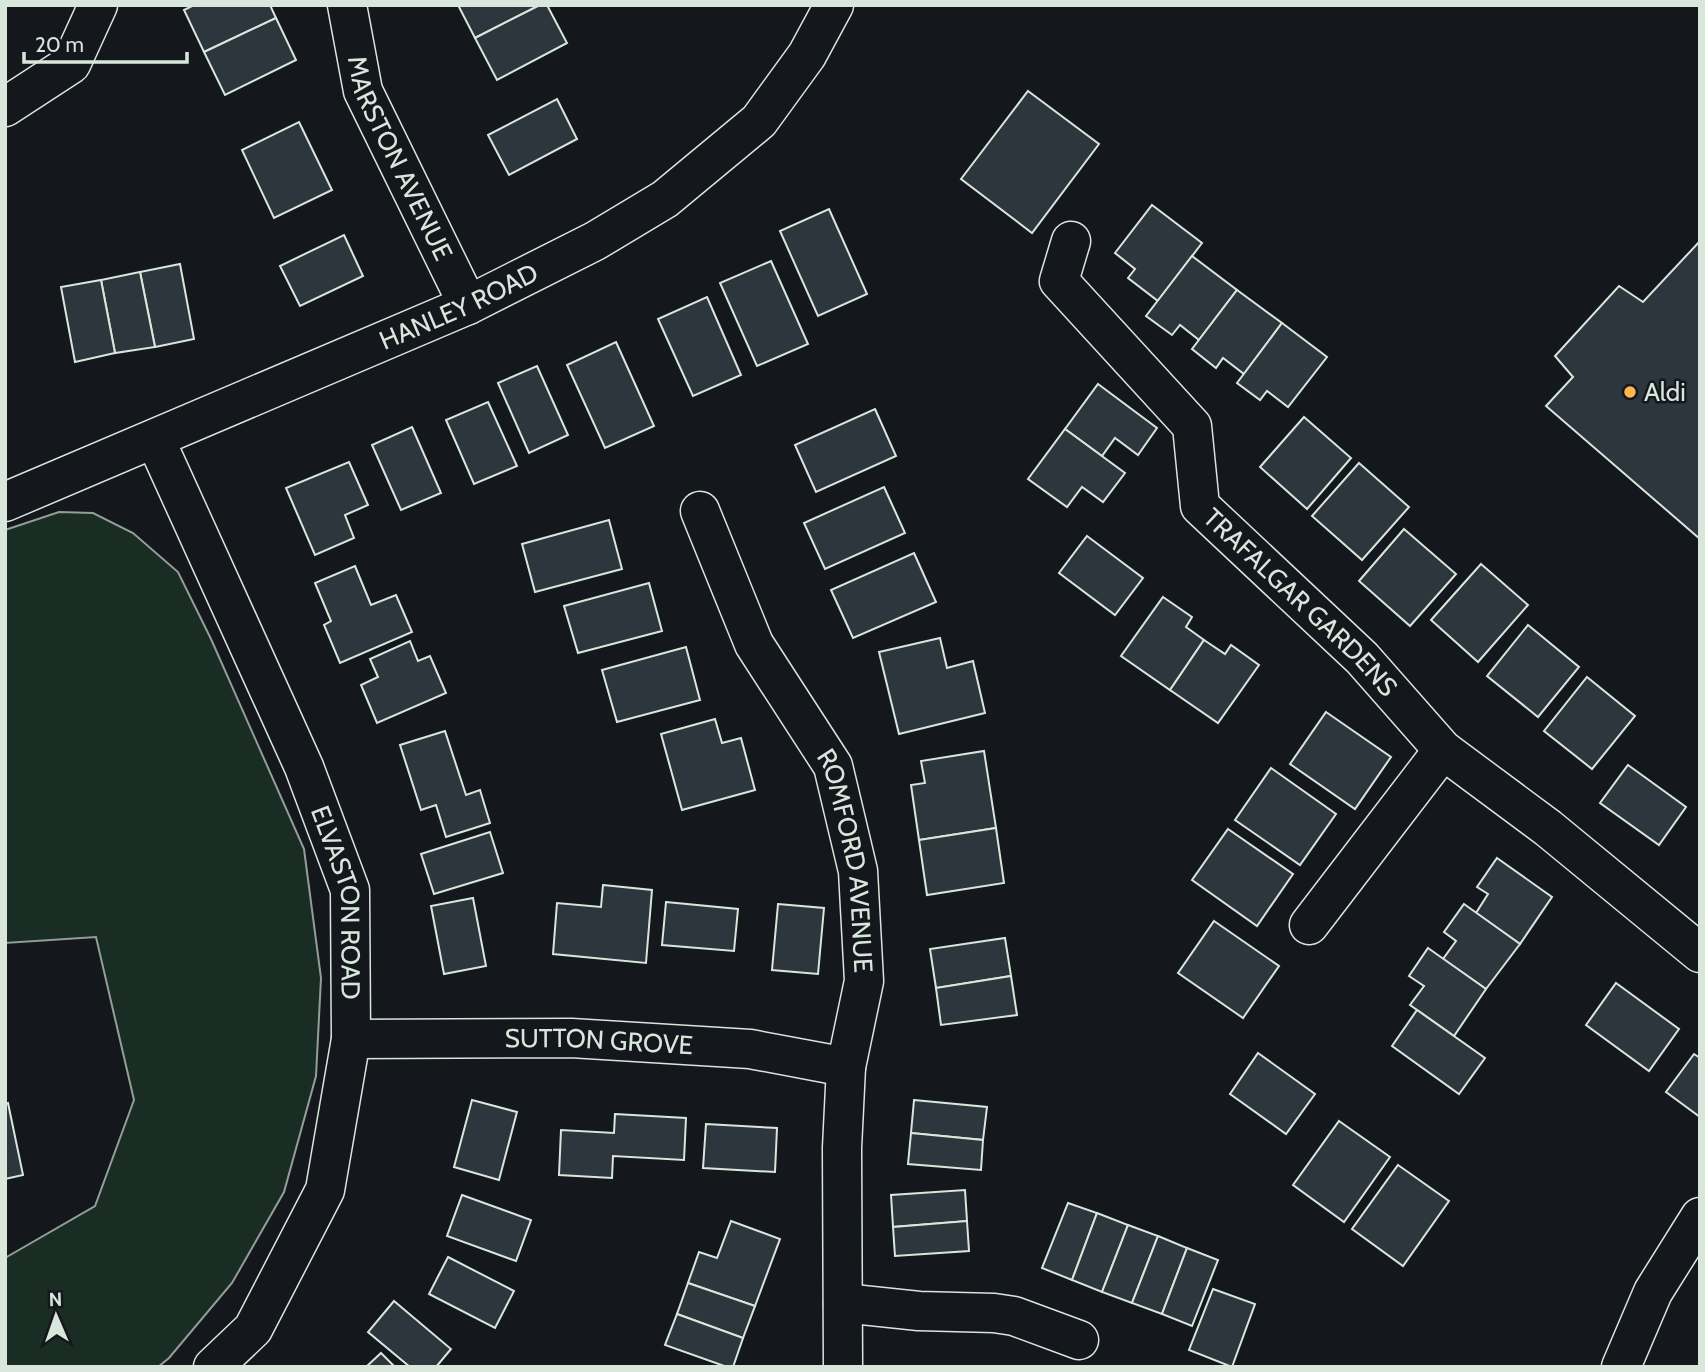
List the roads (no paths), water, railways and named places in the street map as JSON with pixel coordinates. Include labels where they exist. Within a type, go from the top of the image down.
[{"type":"street","points":[[5,107],[71,64],[98,5]]},
{"type":"street","name":"MARSTON AVENUE","points":[[347,5],[363,91],[468,305]]},
{"type":"street","name":"HANLEY ROAD","points":[[5,502],[468,305],[607,234],[665,199],[759,121],[807,55],[834,5]]},
{"type":"street","name":"TRAFALGAR GARDENS","points":[[1072,241],[1059,281],[1192,426],[1200,506],[1362,657],[1443,750],[1548,828],[1700,953]]},
{"type":"street","name":"ELVASTON ROAD","points":[[155,439],[304,767],[350,890],[351,1039],[326,1190],[253,1329],[213,1367]]},
{"type":"street","name":"ROMFORD AVENUE","points":[[700,511],[754,645],[833,766],[858,871],[864,981],[846,1067],[842,1148],[843,1367]]},
{"type":"street","points":[[1309,925],[1443,750]]},
{"type":"street","name":"SUTTON GROVE","points":[[351,1039],[571,1038],[750,1049],[846,1067]]},
{"type":"street","points":[[1621,1367],[1653,1292],[1700,1217]]},
{"type":"street","points":[[843,1303],[919,1311],[994,1313],[1014,1317],[1079,1340]]},
{"type":"place","name":"Aldi","points":[[1630,392]]}]
